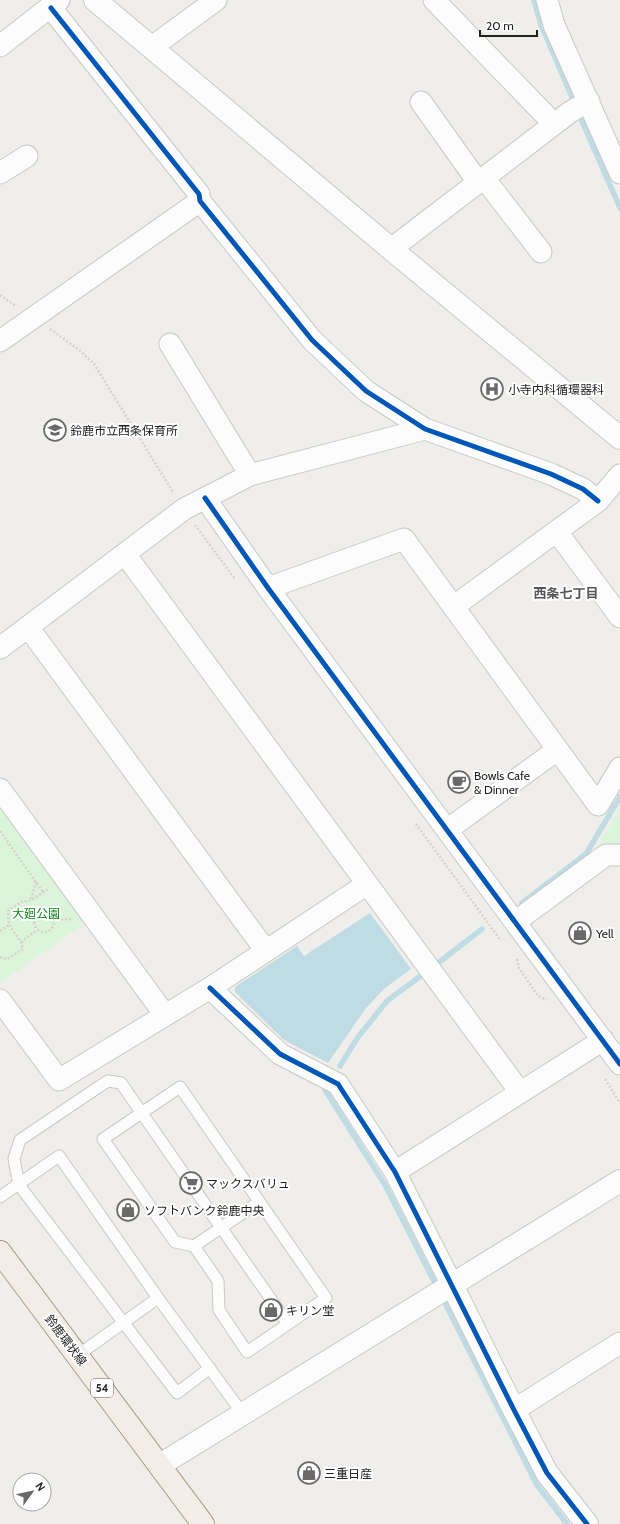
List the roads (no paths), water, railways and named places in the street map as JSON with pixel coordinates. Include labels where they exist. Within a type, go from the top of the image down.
[{"type":"main road","name":"鈴鹿環状線","points":[[0,1252],[203,1524]]},
{"type":"street","points":[[95,0],[391,249],[591,412],[620,438]]},
{"type":"street","points":[[152,47],[216,0]]},
{"type":"street","points":[[434,0],[562,118]]},
{"type":"street","points":[[547,0],[554,25],[620,173]]},
{"type":"street","points":[[0,46],[55,4],[199,194],[200,202],[312,340],[366,391],[424,429],[551,474],[583,489],[598,501]]},
{"type":"street","points":[[421,102],[481,180],[541,252]]},
{"type":"street","points":[[391,249],[562,118],[589,102]]},
{"type":"street","points":[[0,173],[27,156]]},
{"type":"street","points":[[0,341],[200,202]]},
{"type":"street","points":[[170,344],[250,475]]},
{"type":"street","points":[[0,648],[184,509],[205,498],[250,475],[424,429]]},
{"type":"street","points":[[453,607],[598,501],[620,475]]},
{"type":"street","points":[[205,498],[268,588],[620,1064]]},
{"type":"street","points":[[557,532],[620,617]]},
{"type":"street","points":[[268,588],[404,540],[598,805],[620,768]]},
{"type":"street","points":[[124,554],[520,1092]]},
{"type":"street","points":[[28,627],[266,951]]},
{"type":"street","points":[[447,830],[557,750]]},
{"type":"street","points":[[0,790],[165,1015]]},
{"type":"street","points":[[515,922],[606,855],[620,855]]},
{"type":"street","points":[[0,1000],[59,1080],[210,988],[367,884]]},
{"type":"street","points":[[210,988],[280,1054],[338,1084],[395,1172],[547,1473],[583,1523]]},
{"type":"street","points":[[395,1172],[603,1040]]},
{"type":"street","points":[[160,1465],[620,1180]]},
{"type":"street","points":[[514,1410],[619,1344]]},
{"type":"lane","points":[[210,1368],[177,1393],[19,1185],[14,1159],[20,1140],[108,1081],[122,1083],[288,1324]]},
{"type":"lane","points":[[180,1087],[259,1202],[326,1298],[248,1352],[220,1310],[218,1281],[194,1246],[175,1242],[103,1139],[180,1087]]},
{"type":"lane","points":[[0,1197],[60,1156],[158,1298],[243,1414]]},
{"type":"lane","points":[[194,1246],[259,1202]]},
{"type":"lane","points":[[78,1355],[158,1298]]},
{"type":"water","points":[[370,913],[411,969],[385,988],[366,1008],[328,1063],[284,1040],[235,992],[235,987],[297,946],[304,956]]},
{"type":"waterway","points":[[534,0],[541,25],[575,104]]},
{"type":"waterway","points":[[578,112],[620,208]]},
{"type":"waterway","points":[[522,903],[586,854],[620,797]]},
{"type":"waterway","points":[[438,963],[482,929]]},
{"type":"waterway","points":[[340,1066],[358,1037],[387,1001],[422,975]]},
{"type":"waterway","points":[[325,1090],[385,1185],[438,1289]]},
{"type":"waterway","points":[[442,1297],[537,1485],[567,1524]]},
{"type":"place","name":"小寺内科循環器科","points":[[492,389]]},
{"type":"place","name":"鈴鹿市立西条保育所","points":[[55,430]]},
{"type":"place","name":"Bowls Cafe & Dinner","points":[[459,782]]},
{"type":"place","name":"Yell","points":[[580,933]]},
{"type":"place","name":"マックスバリュ","points":[[191,1183]]},
{"type":"place","name":"ソフトバンク鈴鹿中央","points":[[128,1210]]},
{"type":"place","name":"キリン堂","points":[[271,1310]]},
{"type":"place","name":"三重日産","points":[[309,1473]]},
{"type":"district","name":"西条七丁目","points":[[566,593]]},
{"type":"park label","name":"大廻公園","points":[[36,913]]}]
